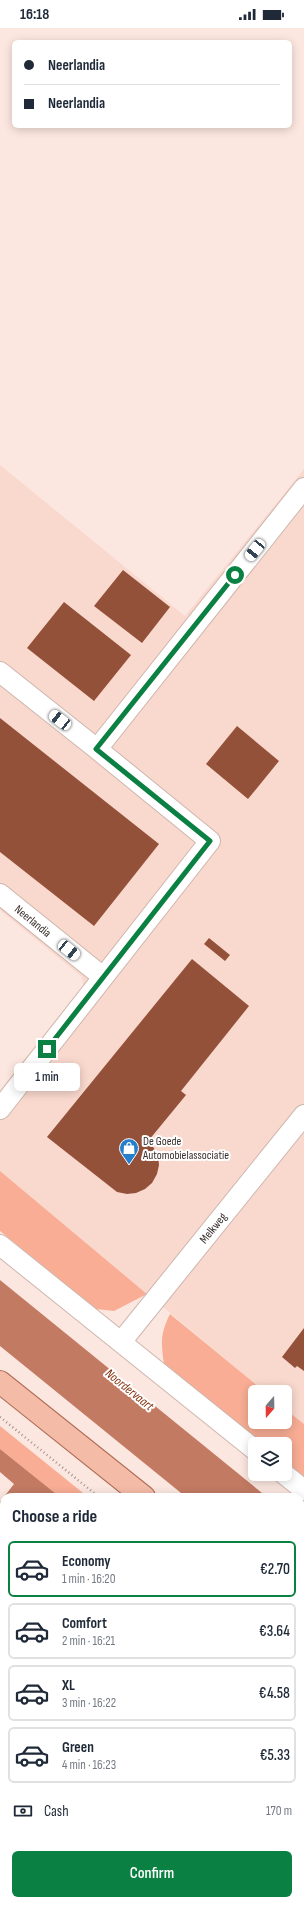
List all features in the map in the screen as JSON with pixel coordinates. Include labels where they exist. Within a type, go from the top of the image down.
[{"type":"main road","points":[[0,1382],[139,1493]]},
{"type":"street","points":[[96,749],[304,488]]},
{"type":"street","points":[[0,672],[210,841],[0,1108]]},
{"type":"street","name":"Neerlandia","points":[[0,894],[103,977]]},
{"type":"street","name":"Melkweg","points":[[122,1342],[304,1115]]},
{"type":"street","points":[[0,1245],[248,1444]]},
{"type":"street","points":[[292,1480],[304,1490]]},
{"type":"path","points":[[0,1417],[94,1493]]},
{"type":"shaded area","points":[[0,465],[185,616],[304,469],[304,1424],[292,1415],[292,1385],[257,1385],[0,1171],[0,1090],[83,986],[82,977],[0,910]]},
{"type":"shaded area","points":[[0,1171],[147,1294],[114,1311],[96,1309],[0,1231]]},
{"type":"shaded area","points":[[170,1314],[256,1385],[248,1385],[248,1429],[292,1429],[292,1415],[304,1424],[304,1477],[292,1468],[292,1437],[254,1437],[164,1364],[162,1339],[164,1327]]},
{"type":"shaded area","points":[[0,1426],[83,1493],[55,1493],[0,1449]]},
{"type":"water","name":"Noordervaart","points":[[0,1280],[262,1493],[181,1493],[0,1346]]},
{"type":"water","points":[[0,1449],[55,1493],[7,1493],[14,1484],[0,1472]]},
{"type":"building","points":[[123,570],[170,607],[142,643],[94,606]]},
{"type":"building","points":[[64,602],[131,655],[94,701],[27,648]]},
{"type":"building","points":[[0,718],[159,844],[94,926],[0,852]]},
{"type":"building","points":[[237,726],[279,761],[248,799],[206,764]]},
{"type":"building","points":[[209,938],[230,955],[225,961],[204,944]]},
{"type":"building","points":[[192,959],[249,1006],[181,1091],[186,1095],[149,1140],[158,1155],[159,1165],[157,1174],[152,1183],[145,1189],[136,1193],[127,1194],[117,1192],[47,1137]]},
{"type":"building","points":[[304,1328],[304,1371],[297,1366],[295,1368],[282,1357]]},
{"type":"place","name":"De Goede Automobielassociatie","points":[[129,1165]]},
{"type":"route","points":[[47,1049],[210,841],[96,749],[235,575]]}]
